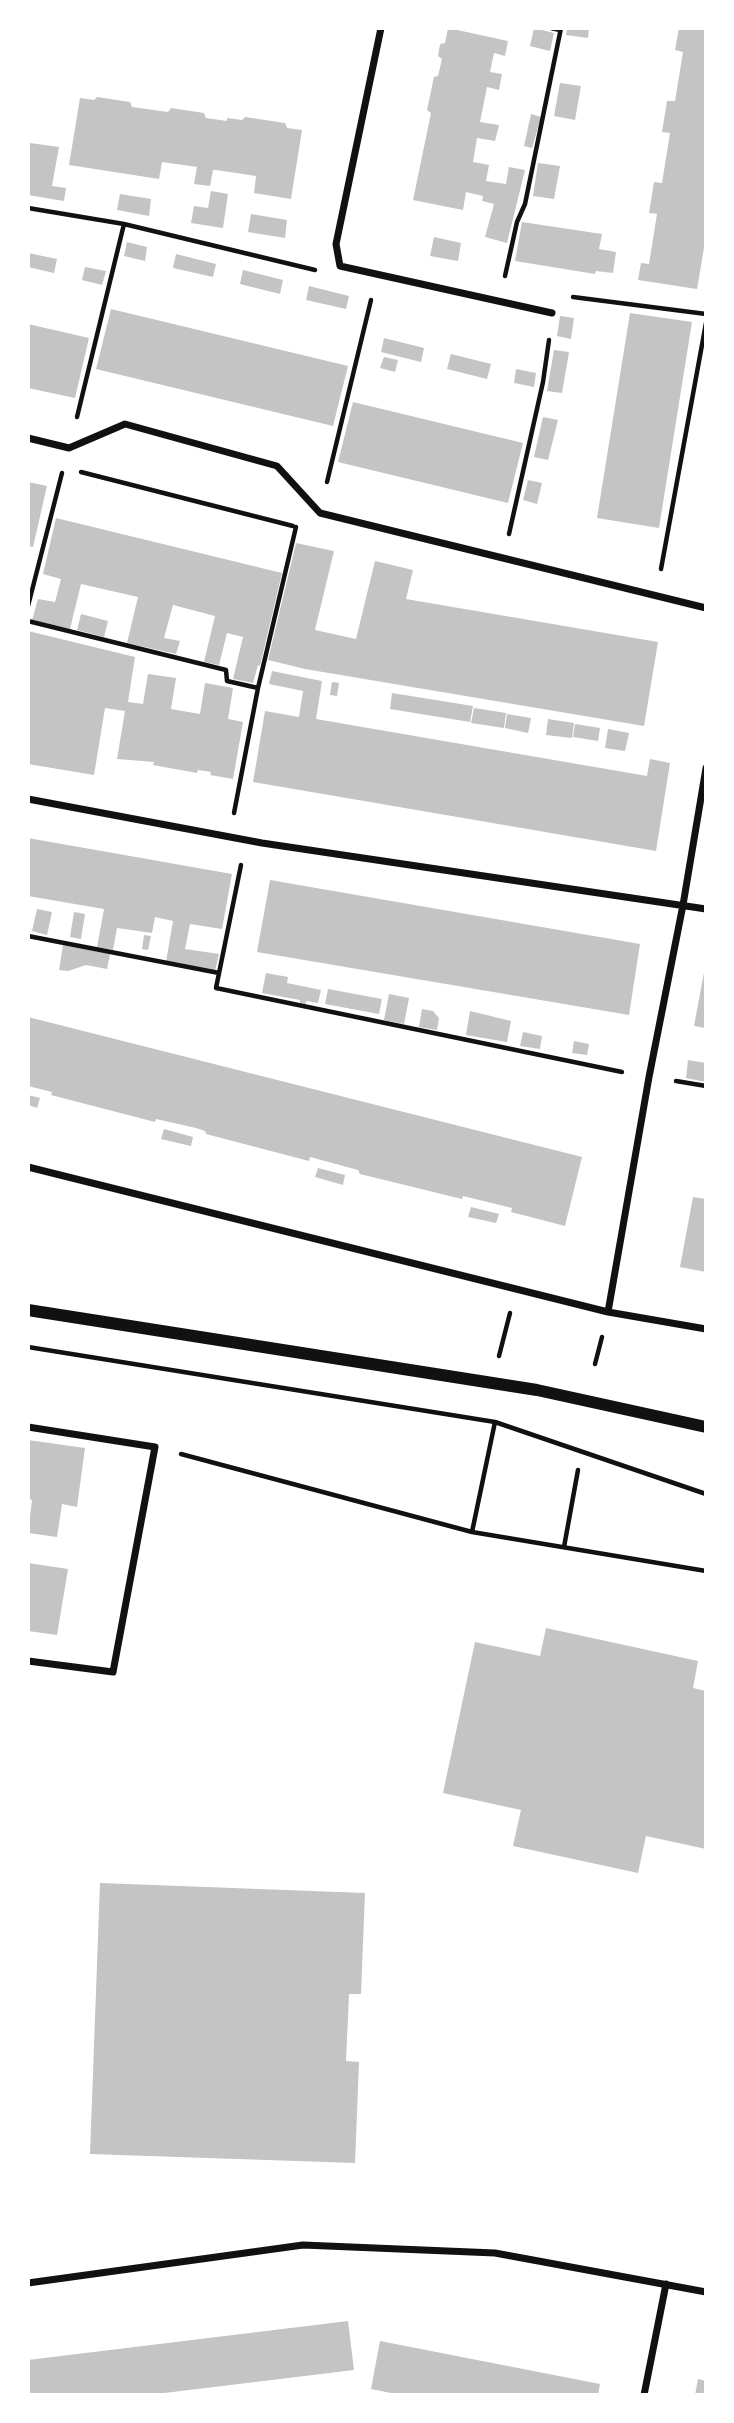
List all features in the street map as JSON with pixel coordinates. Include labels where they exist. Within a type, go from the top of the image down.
[{"type":"street","points":[[381,28],[336,244],[340,267],[552,313]]},
{"type":"street","points":[[28,438],[69,448],[125,424],[277,466],[320,513],[706,608]]},
{"type":"street","points":[[608,1312],[706,768]]},
{"type":"street","points":[[28,799],[229,838],[706,909]]},
{"type":"street","points":[[28,1167],[608,1312],[706,1329]]},
{"type":"street","points":[[28,1310],[537,1390],[706,1427]]},
{"type":"street","points":[[28,1427],[155,1447],[113,1672],[28,1661]]},
{"type":"street","points":[[28,2283],[303,2245],[495,2253],[706,2292]]},
{"type":"street","points":[[644,2395],[666,2284]]},
{"type":"path","points":[[499,302],[517,222],[525,204],[560,29],[551,28]]},
{"type":"path","points":[[28,208],[124,224],[316,270],[340,267]]},
{"type":"path","points":[[504,559],[543,382],[553,307],[565,296],[706,314]]},
{"type":"path","points":[[656,597],[706,323]]},
{"type":"path","points":[[229,838],[258,688],[296,526]]},
{"type":"path","points":[[28,621],[226,670],[227,681],[258,688]]},
{"type":"path","points":[[246,840],[216,988],[649,1077],[706,1086]]},
{"type":"path","points":[[28,936],[219,973]]},
{"type":"path","points":[[492,1384],[516,1289]]},
{"type":"path","points":[[28,1347],[495,1422],[706,1494]]},
{"type":"path","points":[[472,1532],[495,1422]]},
{"type":"path","points":[[155,1447],[472,1532],[706,1571]]},
{"type":"path","points":[[564,1547],[578,1470]]},
{"type":"building","points":[[448,28],[508,41],[505,56],[494,53],[490,72],[502,74],[499,90],[487,87],[480,122],[499,125],[495,141],[477,138],[473,162],[489,165],[486,181],[506,184],[509,167],[525,170],[507,243],[485,237],[494,204],[482,201],[483,196],[466,192],[463,210],[413,200],[431,113],[427,110],[434,77],[438,76],[442,59],[438,56],[440,44],[445,43]]},
{"type":"building","points":[[534,28],[554,33],[550,51],[530,46]]},
{"type":"building","points":[[567,28],[589,28],[588,38],[566,35]]},
{"type":"building","points":[[679,28],[706,28],[706,236],[697,289],[638,280],[641,263],[649,264],[657,214],[649,213],[654,182],[662,183],[670,133],[662,132],[667,101],[675,101],[683,52],[675,50]]},
{"type":"building","points":[[560,83],[581,86],[575,120],[554,116]]},
{"type":"building","points":[[97,97],[130,102],[132,107],[168,112],[171,108],[204,113],[206,118],[227,121],[227,118],[242,120],[245,117],[285,123],[287,128],[302,130],[291,199],[254,193],[256,176],[213,170],[210,186],[194,184],[197,167],[162,162],[159,179],[69,165],[80,98],[94,100]]},
{"type":"building","points":[[531,114],[541,117],[532,148],[524,146]]},
{"type":"building","points":[[30,143],[59,147],[52,186],[66,188],[64,201],[28,195]]},
{"type":"building","points":[[538,163],[560,166],[554,199],[533,196]]},
{"type":"building","points":[[211,191],[228,194],[223,228],[191,223],[194,206],[208,208]]},
{"type":"building","points":[[120,194],[151,199],[149,216],[117,210]]},
{"type":"building","points":[[251,214],[287,220],[285,238],[248,232]]},
{"type":"building","points":[[522,222],[602,234],[599,249],[616,252],[613,273],[596,271],[595,274],[515,261]]},
{"type":"building","points":[[434,237],[461,243],[458,261],[430,256]]},
{"type":"building","points":[[127,242],[147,247],[145,261],[124,256]]},
{"type":"building","points":[[28,253],[57,259],[54,273],[28,267]]},
{"type":"building","points":[[176,254],[216,264],[213,277],[173,268]]},
{"type":"building","points":[[85,267],[106,271],[102,285],[82,280]]},
{"type":"building","points":[[243,270],[283,280],[280,294],[240,284]]},
{"type":"building","points":[[309,286],[349,296],[346,309],[306,300]]},
{"type":"building","points":[[111,309],[348,366],[333,426],[96,369]]},
{"type":"building","points":[[630,313],[692,322],[659,528],[597,518]]},
{"type":"building","points":[[560,316],[574,318],[571,339],[557,336]]},
{"type":"building","points":[[28,324],[89,338],[75,398],[28,388]]},
{"type":"building","points":[[384,338],[424,348],[421,362],[381,352]]},
{"type":"building","points":[[554,350],[569,352],[562,393],[547,391]]},
{"type":"building","points":[[451,354],[491,364],[487,379],[447,369]]},
{"type":"building","points":[[384,357],[398,360],[395,372],[380,368]]},
{"type":"building","points":[[516,369],[536,373],[534,387],[514,383]]},
{"type":"building","points":[[353,402],[523,443],[508,503],[338,462]]},
{"type":"building","points":[[543,417],[558,420],[548,460],[534,457]]},
{"type":"building","points":[[528,480],[542,483],[537,504],[523,500]]},
{"type":"building","points":[[28,482],[47,486],[33,547],[28,546]]},
{"type":"building","points":[[56,518],[282,573],[260,666],[258,665],[253,683],[233,679],[243,637],[227,633],[219,665],[204,662],[215,616],[173,605],[164,638],[180,641],[176,654],[127,643],[138,597],[81,584],[70,629],[32,620],[38,599],[55,602],[61,579],[43,574]]},
{"type":"building","points":[[296,543],[334,551],[315,630],[356,639],[375,561],[413,570],[406,599],[658,642],[644,726],[305,669],[268,660]]},
{"type":"building","points":[[81,614],[108,621],[104,637],[77,630]]},
{"type":"building","points":[[28,631],[135,657],[128,702],[143,704],[148,674],[176,678],[171,709],[200,714],[205,683],[233,688],[228,719],[243,722],[233,779],[210,775],[211,772],[198,770],[197,773],[153,765],[154,762],[117,759],[125,711],[105,708],[94,775],[28,764]]},
{"type":"building","points":[[272,671],[322,681],[316,719],[647,776],[650,759],[670,763],[656,851],[253,782],[265,711],[299,717],[303,691],[269,684]]},
{"type":"building","points":[[332,682],[339,683],[337,696],[330,695]]},
{"type":"building","points":[[392,693],[473,706],[470,722],[390,709]]},
{"type":"building","points":[[474,708],[506,713],[504,728],[471,723]]},
{"type":"building","points":[[507,714],[531,718],[528,733],[505,728]]},
{"type":"building","points":[[548,719],[574,723],[572,738],[546,735]]},
{"type":"building","points":[[575,724],[600,728],[598,741],[573,737]]},
{"type":"building","points":[[608,729],[629,733],[625,751],[605,748]]},
{"type":"building","points":[[28,838],[232,874],[222,929],[190,924],[185,949],[219,954],[215,971],[166,962],[173,921],[155,917],[152,933],[117,928],[113,950],[97,947],[104,909],[28,896]]},
{"type":"building","points":[[270,880],[640,944],[629,1015],[257,952]]},
{"type":"building","points":[[37,909],[52,912],[47,935],[32,931]]},
{"type":"building","points":[[74,912],[85,914],[81,939],[70,937]]},
{"type":"building","points":[[144,935],[151,936],[148,950],[142,949]]},
{"type":"building","points":[[63,945],[110,954],[107,969],[86,965],[68,971],[59,970]]},
{"type":"building","points":[[706,967],[706,1028],[694,1026]]},
{"type":"building","points":[[266,973],[288,977],[287,983],[321,990],[318,1003],[300,1003],[300,1000],[262,993]]},
{"type":"building","points":[[328,989],[382,999],[379,1014],[325,1004]]},
{"type":"building","points":[[389,994],[409,998],[404,1024],[384,1020]]},
{"type":"building","points":[[422,1009],[433,1011],[439,1018],[437,1030],[419,1027]]},
{"type":"building","points":[[470,1011],[511,1021],[507,1042],[466,1035]]},
{"type":"building","points":[[28,1017],[582,1157],[565,1226],[511,1212],[512,1208],[463,1196],[462,1199],[360,1174],[358,1170],[310,1157],[309,1161],[206,1134],[196,1128],[156,1119],[155,1122],[51,1095],[52,1092],[28,1086]]},
{"type":"building","points":[[523,1032],[542,1036],[540,1049],[520,1046]]},
{"type":"building","points":[[574,1041],[589,1044],[587,1055],[572,1053]]},
{"type":"building","points":[[688,1060],[706,1063],[706,1082],[686,1078]]},
{"type":"building","points":[[28,1095],[40,1098],[37,1108],[28,1105]]},
{"type":"building","points":[[164,1129],[193,1137],[191,1146],[161,1139]]},
{"type":"building","points":[[318,1168],[345,1175],[343,1185],[315,1177]]},
{"type":"building","points":[[693,1197],[706,1199],[706,1272],[680,1267]]},
{"type":"building","points":[[471,1207],[499,1214],[496,1223],[468,1217]]},
{"type":"building","points":[[28,1440],[85,1448],[77,1507],[62,1504],[57,1537],[28,1533],[32,1500],[28,1499]]},
{"type":"building","points":[[28,1563],[68,1569],[57,1635],[28,1631]]},
{"type":"building","points":[[546,1628],[698,1661],[693,1688],[706,1691],[706,1849],[646,1836],[638,1873],[513,1846],[521,1810],[443,1793],[475,1642],[540,1656]]},
{"type":"building","points":[[100,1883],[365,1893],[361,1994],[349,1994],[346,2061],[359,2062],[355,2163],[90,2154]]},
{"type":"building","points":[[348,2321],[354,2370],[148,2395],[28,2395],[28,2360]]},
{"type":"building","points":[[380,2341],[600,2384],[598,2395],[401,2395],[371,2389]]},
{"type":"building","points":[[698,2379],[706,2381],[706,2395],[695,2395]]}]
